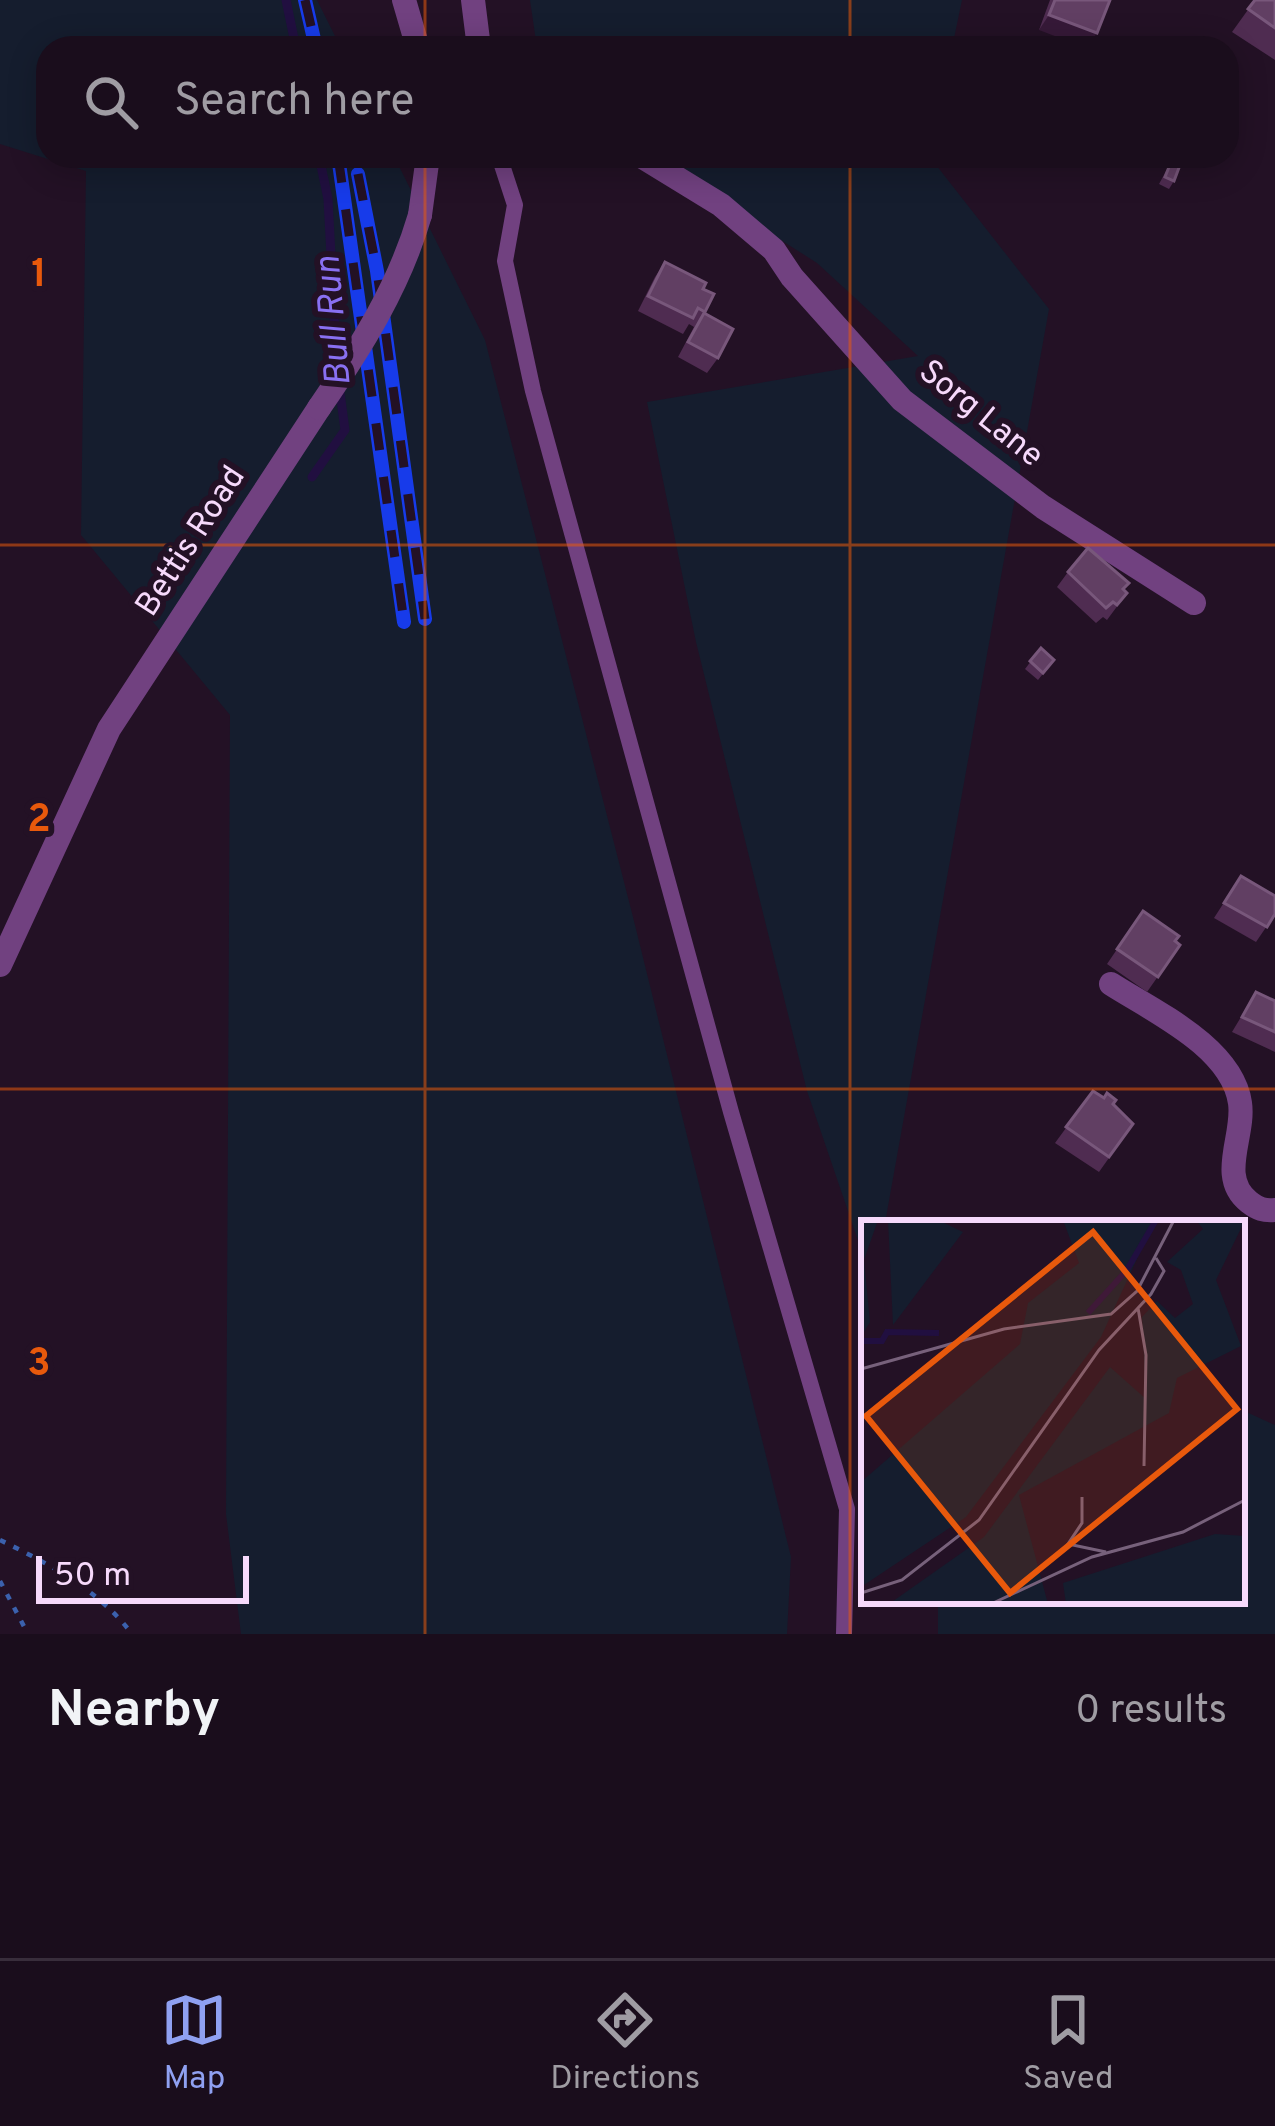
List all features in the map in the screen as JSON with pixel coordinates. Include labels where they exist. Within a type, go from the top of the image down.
[{"type":"street","points":[[404,0],[414,36]]},
{"type":"street","points":[[473,0],[478,36]]},
{"type":"street","name":"Bettis Road","points":[[0,965],[109,729],[376,321],[405,266],[420,215],[426,168]]},
{"type":"street","name":"Sorg Lane","points":[[660,168],[722,205],[774,250],[792,277],[902,400],[1043,507],[1194,604]]},
{"type":"street","points":[[1111,984],[1198,1039],[1227,1073],[1240,1102],[1233,1177],[1242,1196],[1253,1205],[1275,1210]]},
{"type":"lane","points":[[503,168],[515,205],[505,261],[533,391],[731,1112],[847,1509],[844,1634]]},
{"type":"path","points":[[0,1540],[43,1561],[112,1607],[132,1634]]},
{"type":"path","points":[[0,1581],[28,1634]]},
{"type":"shaded area","points":[[0,0],[317,0],[335,36],[36,36],[36,155],[0,144]]},
{"type":"shaded area","points":[[530,0],[962,0],[954,36],[535,36]]},
{"type":"shaded area","points":[[76,168],[400,168],[485,340],[791,1557],[787,1634],[241,1634],[226,1514],[230,715],[81,535],[86,171]]},
{"type":"shaded area","points":[[668,168],[938,168],[1049,309],[886,1220],[861,1220],[861,1249],[807,1091],[696,642],[647,402],[918,356],[817,263]]},
{"type":"shaded area","points":[[1245,1411],[1275,1425],[1275,1634],[938,1634],[938,1604],[1245,1604]]},
{"type":"building","points":[[1055,0],[1110,0],[1097,33],[1049,15]]},
{"type":"building","points":[[1255,0],[1275,0],[1275,28],[1248,9]]},
{"type":"building","points":[[1169,168],[1179,168],[1174,181],[1165,177]]},
{"type":"building","points":[[665,262],[706,283],[703,289],[714,294],[705,312],[698,308],[693,318],[648,296]]},
{"type":"building","points":[[704,313],[733,329],[718,358],[688,342]]},
{"type":"building","points":[[1088,548],[1129,583],[1117,605],[1113,602],[1106,608],[1068,572]]},
{"type":"building","points":[[1041,648],[1054,660],[1043,673],[1030,661]]},
{"type":"building","points":[[1241,876],[1275,896],[1275,914],[1267,927],[1224,903]]},
{"type":"building","points":[[1143,911],[1179,936],[1175,941],[1180,945],[1158,977],[1117,949]]},
{"type":"building","points":[[1256,992],[1275,1001],[1275,1032],[1242,1017]]},
{"type":"building","points":[[1093,1091],[1116,1100],[1113,1104],[1133,1124],[1109,1157],[1066,1127]]},
{"type":"waterway","name":"Bull Run","points":[[286,0],[294,36]]},
{"type":"waterway","name":"Bull Run","points":[[322,168],[328,199],[337,368]]},
{"type":"waterway","name":"Bull Run","points":[[312,477],[345,430],[339,385]]},
{"type":"railway","points":[[305,0],[313,36]]},
{"type":"railway","points":[[340,168],[404,622]]},
{"type":"railway","points":[[358,174],[377,271],[425,619]]}]
